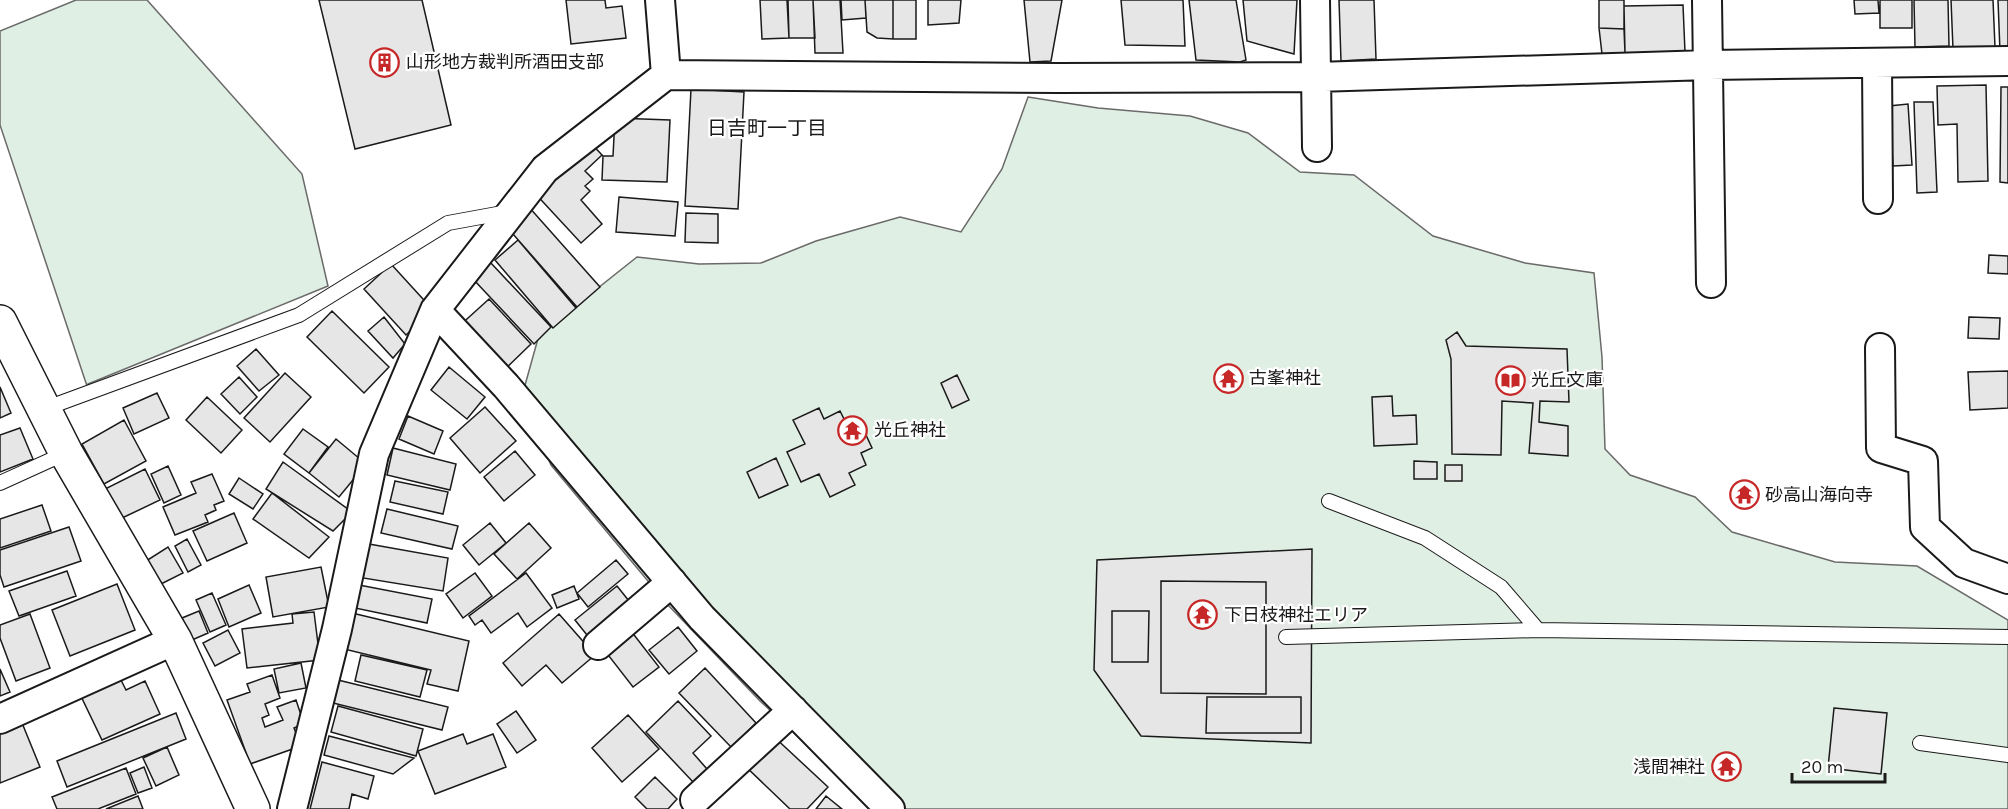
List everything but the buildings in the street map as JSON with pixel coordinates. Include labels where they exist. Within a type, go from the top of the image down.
[{"type":"street","points":[[660,0],[666,75]]},
{"type":"street","points":[[1315,0],[1317,147]]},
{"type":"street","points":[[1707,0],[1711,283]]},
{"type":"street","points":[[292,809],[337,629],[374,454],[435,310],[545,169],[666,75],[1316,77],[1709,65],[2008,61]]},
{"type":"street","points":[[1877,63],[1878,199]]},
{"type":"street","points":[[435,310],[506,386],[702,618],[890,809]]},
{"type":"street","points":[[0,322],[66,453],[175,640],[254,809]]},
{"type":"street","points":[[1880,348],[1881,448],[1923,461],[1925,527],[1964,564],[2008,579]]},
{"type":"street","points":[[598,645],[672,582]]},
{"type":"street","points":[[0,719],[175,640]]},
{"type":"street","points":[[695,800],[793,710]]},
{"type":"lane","points":[[44,409],[298,315],[448,223],[511,212]]},
{"type":"lane","points":[[0,483],[66,453]]},
{"type":"lane","points":[[1329,501],[1425,538],[1501,587],[1538,630]]},
{"type":"lane","points":[[1286,638],[1538,630],[2008,637]]},
{"type":"lane","points":[[1920,743],[2008,755]]},
{"type":"green space","points":[[76,0],[147,0],[302,174],[328,286],[88,384],[89,392],[0,125],[0,31]]},
{"type":"green space","points":[[1028,97],[1098,108],[1190,116],[1248,133],[1300,172],[1354,175],[1433,236],[1525,263],[1594,273],[1602,357],[1605,449],[1630,475],[1695,497],[1732,532],[1835,562],[1917,566],[2008,620],[2008,809],[880,809],[837,773],[759,700],[668,605],[551,465],[522,396],[539,335],[637,257],[699,264],[761,263],[816,241],[900,217],[961,232],[1002,169]]},
{"type":"place","name":"山形地方裁判所酒田支部","points":[[385,62]]},
{"type":"place","name":"古峯神社","points":[[1228,378]]},
{"type":"place","name":"光丘文庫","points":[[1510,380]]},
{"type":"place","name":"光丘神社","points":[[853,430]]},
{"type":"place","name":"砂高山海向寺","points":[[1744,495]]},
{"type":"place","name":"下日枝神社エリア","points":[[1203,615]]},
{"type":"place","name":"浅間神社","points":[[1726,767]]},
{"type":"district","name":"日吉町一丁目","points":[[767,128]]}]
